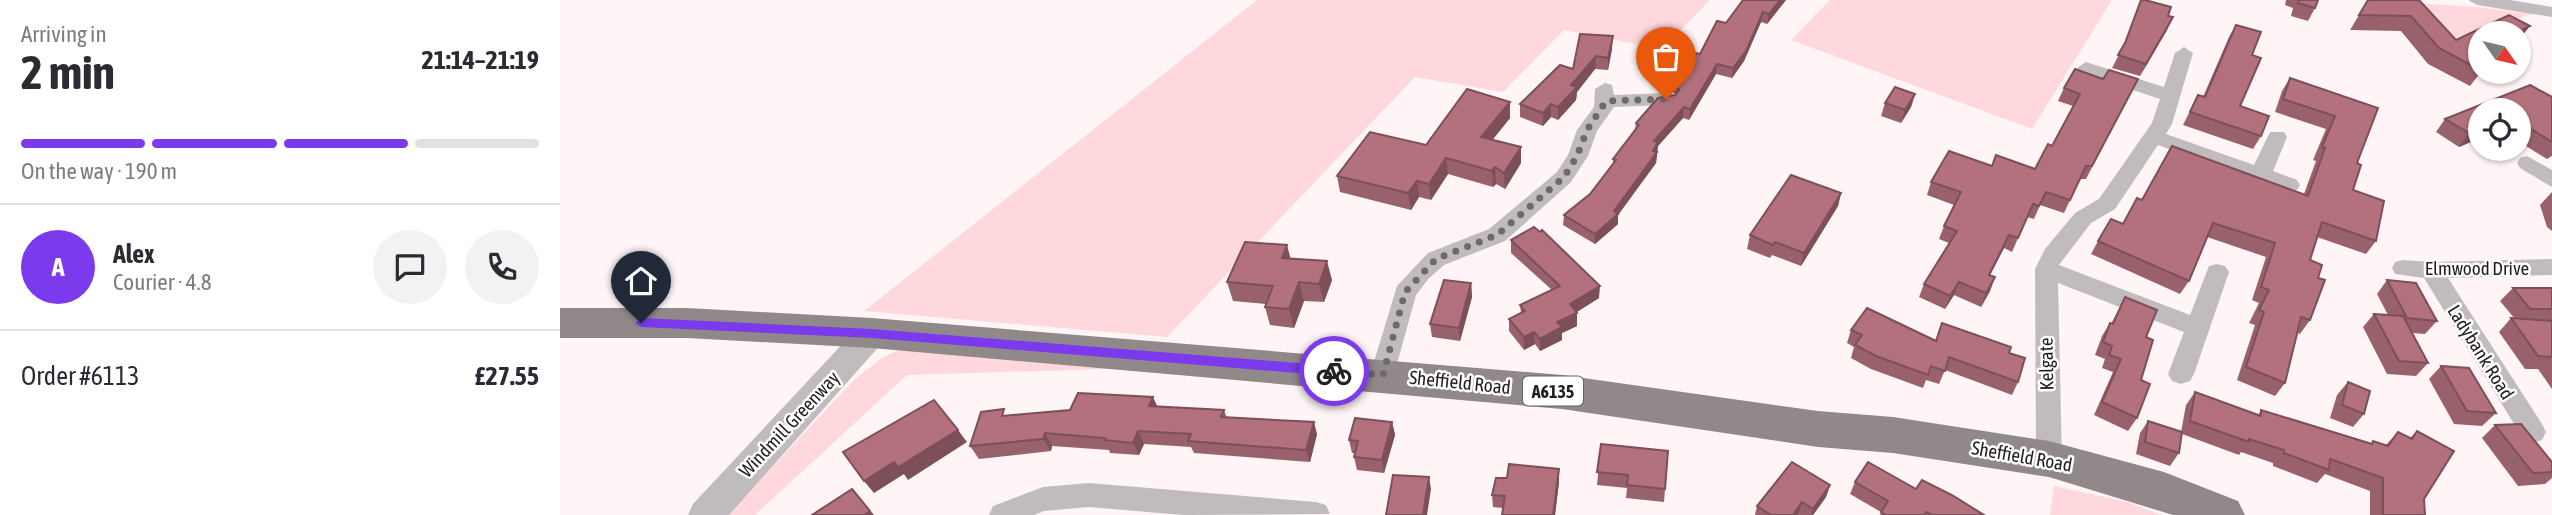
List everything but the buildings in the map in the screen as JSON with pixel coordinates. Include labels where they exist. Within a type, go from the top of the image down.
[{"type":"main road","name":"Sheffield Road","points":[[560,323],[687,323],[872,333],[1562,392],[1739,419],[1893,435],[2049,459],[2164,491],[2222,515]]},
{"type":"street","points":[[2477,0],[2552,12]]},
{"type":"street","points":[[2184,53],[2162,124],[2107,204],[2083,218],[2053,255],[2046,270],[2196,327]]},
{"type":"street","points":[[2087,68],[2171,96]]},
{"type":"street","points":[[1383,375],[1405,292],[1436,259],[1497,235],[1564,177],[1606,95],[1666,99]]},
{"type":"street","points":[[2152,136],[2290,184]]},
{"type":"street","points":[[2261,174],[2277,136]]},
{"type":"street","points":[[2526,163],[2552,180]]},
{"type":"street","name":"Elmwood Drive","points":[[2403,268],[2431,270],[2552,267]]},
{"type":"street","name":"Kelgate","points":[[2046,270],[2049,459]]},
{"type":"street","name":"Ladybank Road","points":[[2431,270],[2533,432]]},
{"type":"street","points":[[2181,373],[2217,272]]},
{"type":"street","name":"Windmill Greenway","points":[[706,515],[872,333]]},
{"type":"street","points":[[1003,515],[1043,499],[1089,495],[1315,514]]},
{"type":"shaded area","points":[[1257,0],[1710,0],[1662,49],[1564,30],[1503,92],[1415,77],[1167,337],[864,311]]},
{"type":"shaded area","points":[[1830,0],[2112,0],[2032,129],[1791,40]]},
{"type":"shaded area","points":[[2381,1],[2477,7],[2533,14],[2510,21],[2468,21],[2468,34],[2450,39]]},
{"type":"shaded area","points":[[904,348],[1137,368],[907,375],[755,515],[727,515],[854,380],[883,357]]},
{"type":"shaded area","points":[[2054,486],[2127,502],[2161,515],[2050,515]]},
{"type":"way so far","points":[[1334,371],[1383,375],[1405,292],[1421,272],[1436,259],[1497,235],[1564,177],[1577,156],[1587,130],[1604,108],[1606,101],[1666,99]]},
{"type":"route","points":[[641,323],[872,333],[1334,371]]}]
